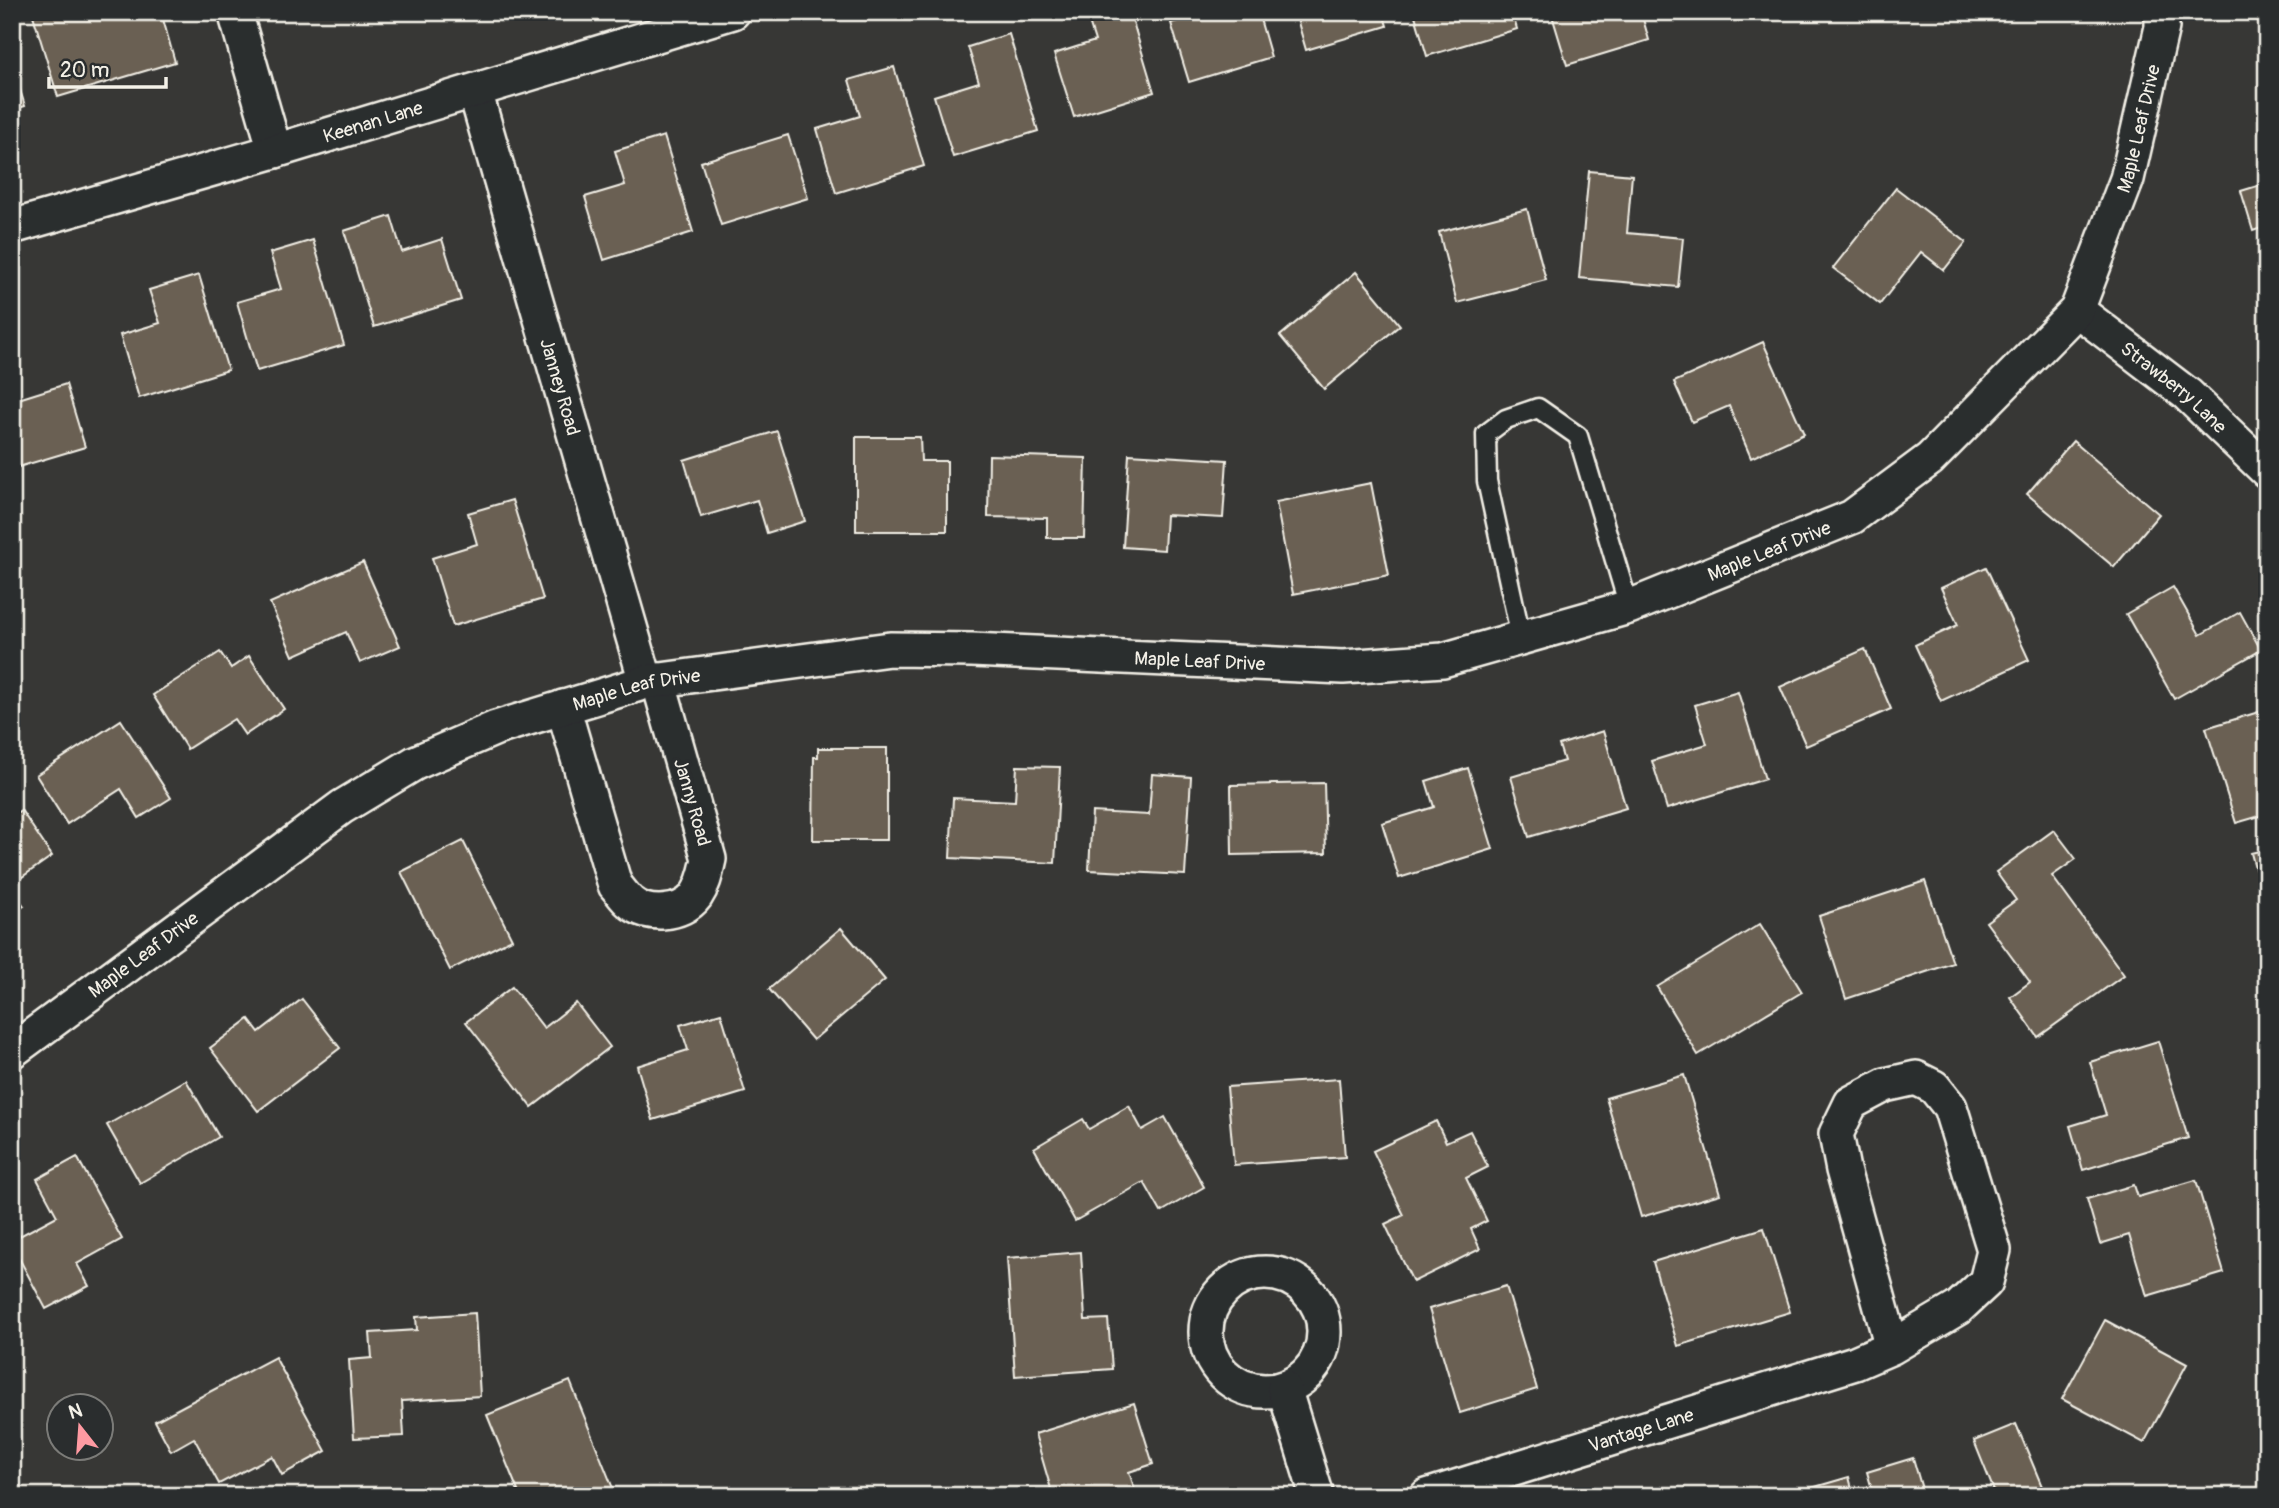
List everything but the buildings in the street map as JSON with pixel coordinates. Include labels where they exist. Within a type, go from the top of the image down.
[{"type":"street","points":[[235,12],[275,150]]},
{"type":"street","name":"Keenan Lane","points":[[12,227],[733,12]]},
{"type":"street","name":"Maple Leaf Drive","points":[[12,1051],[342,807],[415,763],[496,728],[652,681],[890,649],[972,650],[1343,667],[1443,660],[1629,607],[1852,517],[1930,459],[2077,310],[2127,179],[2162,27],[2162,12]]},
{"type":"street","name":"Janney Road","points":[[475,91],[652,681]]},
{"type":"street","name":"Strawberry Lane","points":[[2077,310],[2187,394],[2267,471]]},
{"type":"street","name":"Janny Road","points":[[563,707],[615,885],[631,903],[652,913],[673,910],[694,898],[704,881],[709,859],[652,681]]},
{"type":"street","name":"Vantage Lane","points":[[1427,1496],[1855,1363],[1892,1347],[1958,1308],[1986,1282],[1994,1250],[1950,1107],[1934,1087],[1916,1078],[1885,1085],[1851,1103],[1836,1135],[1843,1170],[1892,1347]]},
{"type":"street","points":[[1284,1388],[1317,1496]]},
{"type":"lane","points":[[1521,638],[1487,481],[1486,435],[1506,419],[1538,408],[1578,436],[1629,607]]}]
